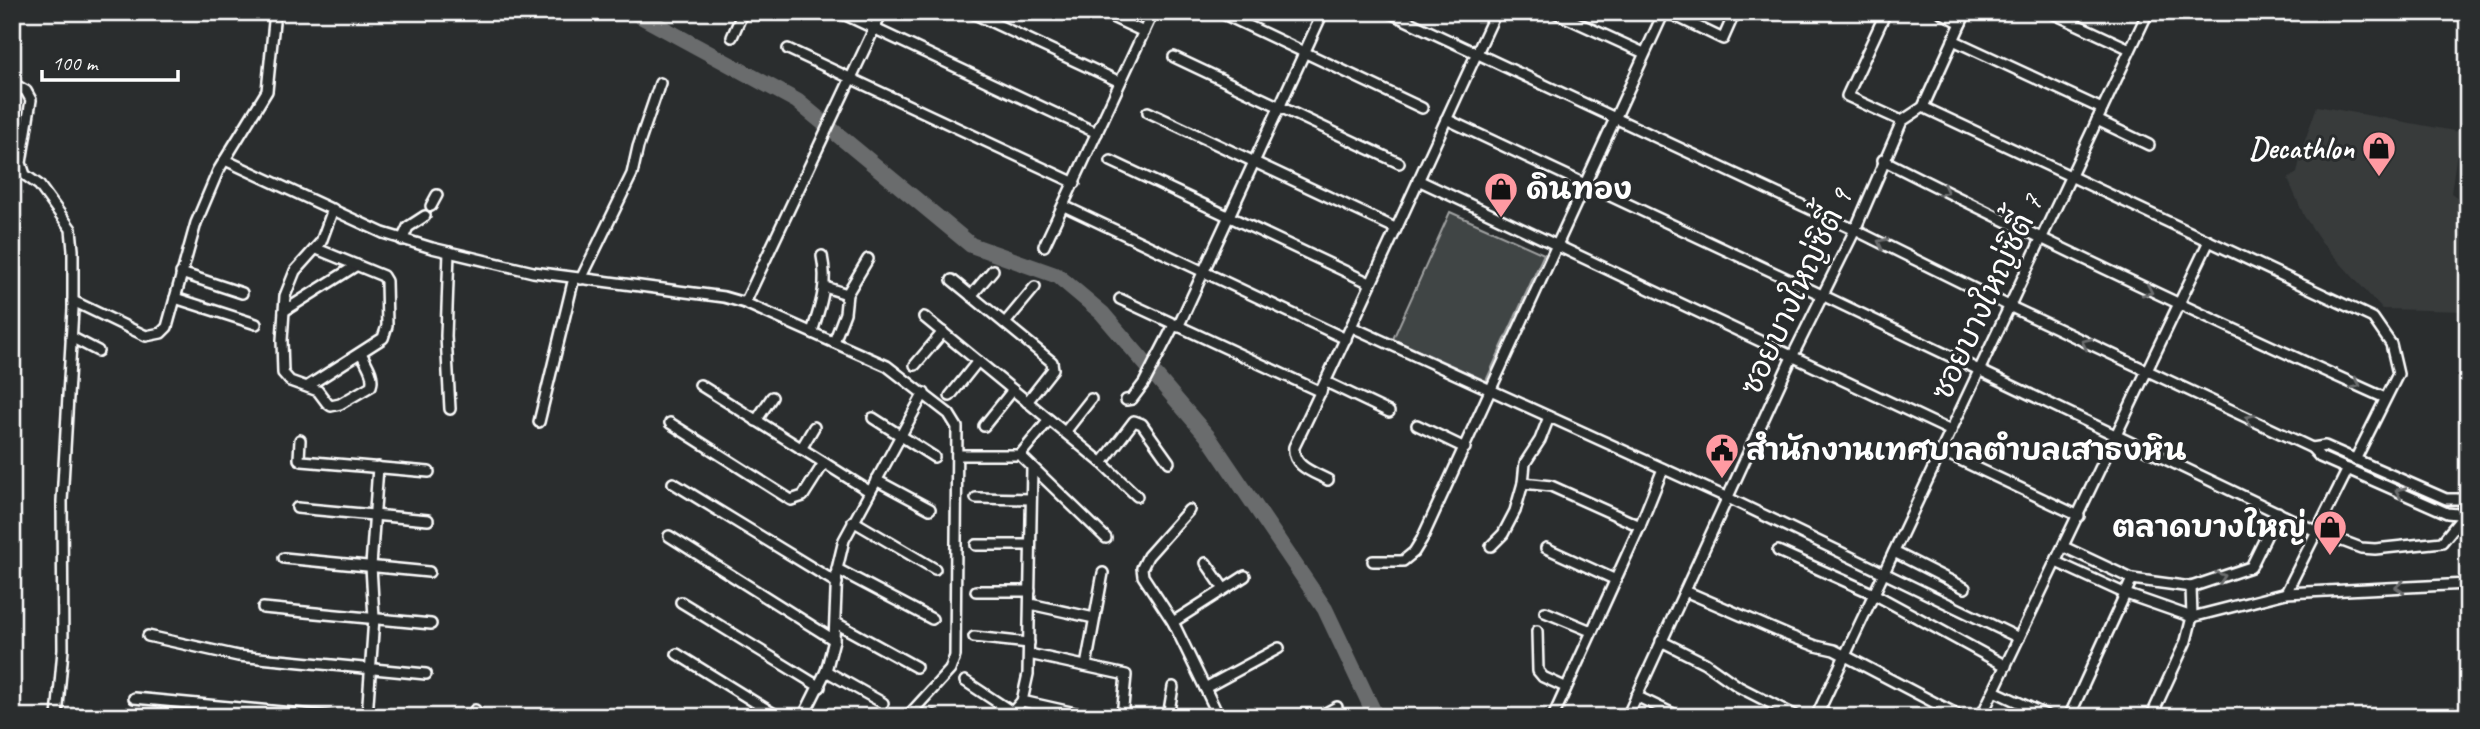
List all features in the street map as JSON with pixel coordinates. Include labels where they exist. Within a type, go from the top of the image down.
[{"type":"street","points":[[73,305],[146,336],[154,336],[167,327],[197,223],[225,160],[267,91],[275,12]]},
{"type":"street","points":[[732,37],[743,12]]},
{"type":"street","points":[[839,12],[1097,133]]},
{"type":"street","points":[[745,303],[882,12]]},
{"type":"street","points":[[970,12],[1120,82]]},
{"type":"street","points":[[1101,12],[1144,32]]},
{"type":"street","points":[[1044,246],[1153,12]]},
{"type":"street","points":[[1219,12],[1422,108]]},
{"type":"street","points":[[1126,400],[1132,399],[1144,383],[1203,273],[1323,12]]},
{"type":"street","points":[[1388,12],[1855,230],[2312,448],[2320,457],[2447,513],[2466,515]]},
{"type":"street","points":[[1328,480],[1297,463],[1293,450],[1496,12]]},
{"type":"street","points":[[1554,12],[1644,53]]},
{"type":"street","points":[[1373,561],[1404,561],[1414,552],[1436,512],[1644,53],[1666,12],[1723,39],[1735,12]]},
{"type":"street","points":[[1885,12],[1847,96],[1902,121],[1923,107],[1966,12]]},
{"type":"street","points":[[1941,12],[1961,23]]},
{"type":"street","points":[[2050,12],[2130,49]]},
{"type":"street","name":"ซอยบางใหญ่ซิตี้ 7","points":[[1818,714],[2148,12]]},
{"type":"street","points":[[1953,40],[2102,109]]},
{"type":"street","points":[[788,48],[1075,183]]},
{"type":"street","points":[[1174,57],[1399,163]]},
{"type":"street","points":[[12,83],[26,91],[31,100],[21,163],[25,175],[39,185],[71,229],[73,305],[62,501],[63,650],[57,717]]},
{"type":"street","points":[[539,422],[577,279],[632,174],[638,147],[660,83]]},
{"type":"street","points":[[1923,107],[2373,317],[2391,344],[2398,374],[2355,460]]},
{"type":"street","points":[[1148,112],[1395,229]]},
{"type":"street","points":[[1446,119],[2316,531],[2361,548],[2442,542],[2466,515],[2465,500],[2446,499],[2325,446],[2312,448]]},
{"type":"street","points":[[2097,120],[2149,145]]},
{"type":"street","name":"ซอยบางใหญ่ซิตี้ 9","points":[[1627,717],[1793,355],[1855,230],[1902,121]]},
{"type":"street","points":[[225,160],[402,240],[533,272],[724,297],[745,303],[887,366],[924,393],[955,421],[957,455],[954,663],[907,717]]},
{"type":"street","points":[[1883,160],[2041,240],[2385,398]]},
{"type":"street","points":[[1111,161],[1370,283]]},
{"type":"street","points":[[1418,180],[1951,431]]},
{"type":"street","points":[[431,206],[437,195]]},
{"type":"street","points":[[1064,206],[1346,339]]},
{"type":"street","points":[[333,209],[317,248],[295,271],[285,296],[283,373],[290,381],[318,391],[331,406],[341,404],[373,382],[361,353]]},
{"type":"street","points":[[402,240],[408,227],[425,216]]},
{"type":"street","points":[[1981,717],[2209,241]]},
{"type":"street","points":[[308,386],[383,338],[387,326],[386,281],[383,276],[317,248]]},
{"type":"street","points":[[449,251],[446,337],[450,409]]},
{"type":"street","points":[[811,332],[825,287],[822,256]]},
{"type":"street","points":[[834,342],[845,313],[847,294],[868,259]]},
{"type":"street","points":[[284,312],[357,265]]},
{"type":"street","points":[[971,296],[993,270]]},
{"type":"street","points":[[181,273],[242,293]]},
{"type":"street","points":[[952,280],[1053,365],[1027,401]]},
{"type":"street","points":[[825,287],[847,294]]},
{"type":"street","points":[[1005,323],[1035,287]]},
{"type":"street","points":[[175,298],[256,324]]},
{"type":"street","points":[[1120,299],[1321,392]]},
{"type":"street","points":[[925,317],[1065,432],[1137,496]]},
{"type":"street","points":[[1352,327],[1728,498],[2019,638]]},
{"type":"street","points":[[915,365],[943,332]]},
{"type":"street","points":[[71,337],[98,351]]},
{"type":"street","points":[[950,396],[978,361]]},
{"type":"street","points":[[1326,382],[1389,412]]},
{"type":"street","points":[[700,385],[869,491]]},
{"type":"street","points":[[984,426],[1013,390]]},
{"type":"street","points":[[805,716],[820,687],[834,640],[838,569],[844,540],[924,393]]},
{"type":"street","points":[[757,421],[772,397]]},
{"type":"street","points":[[1065,432],[1091,399]]},
{"type":"street","points":[[1491,546],[1503,534],[1515,511],[1525,463],[1540,440],[1549,417]]},
{"type":"street","points":[[873,418],[934,457]]},
{"type":"street","points":[[1020,455],[1049,420]]},
{"type":"street","points":[[1101,463],[1134,421],[1142,425],[1169,462]]},
{"type":"street","points":[[670,423],[791,500],[803,496],[824,463]]},
{"type":"street","points":[[1418,425],[1465,448]]},
{"type":"street","points":[[801,449],[814,426]]},
{"type":"street","points":[[300,440],[299,458],[302,461],[429,472]]},
{"type":"street","points":[[1941,451],[2079,516]]},
{"type":"street","points":[[957,455],[1020,455],[1106,538]]},
{"type":"street","points":[[367,717],[374,618],[371,566],[378,467]]},
{"type":"street","points":[[965,681],[1010,715],[1022,701],[1029,654],[1032,468]]},
{"type":"street","points":[[1553,717],[1663,469]]},
{"type":"street","points":[[2286,593],[2348,469]]},
{"type":"street","points":[[876,480],[930,509]]},
{"type":"street","points":[[1523,482],[1551,485],[1640,526]]},
{"type":"street","points":[[673,483],[837,583]]},
{"type":"street","points":[[976,498],[1031,499]]},
{"type":"street","points":[[297,508],[428,520]]},
{"type":"street","points":[[1189,510],[1148,556],[1142,568],[1143,576],[1173,622],[1219,717]]},
{"type":"street","points":[[2064,547],[2132,579],[2191,587],[2251,567],[2278,512]]},
{"type":"street","points":[[853,521],[935,569]]},
{"type":"street","points":[[669,536],[834,640]]},
{"type":"street","points":[[976,545],[1030,545]]},
{"type":"street","points":[[1546,548],[1616,580]]},
{"type":"street","points":[[1778,551],[1874,594],[2006,666]]},
{"type":"street","points":[[1894,552],[1965,588]]},
{"type":"street","points":[[284,558],[429,572]]},
{"type":"street","points":[[1206,562],[1223,589]]},
{"type":"street","points":[[2056,562],[2126,594],[2192,617],[2286,593],[2468,584]]},
{"type":"street","points":[[838,569],[932,620]]},
{"type":"street","points":[[1086,666],[1103,573]]},
{"type":"street","points":[[1173,622],[1245,576]]},
{"type":"street","points":[[2069,717],[2132,579]]},
{"type":"street","points":[[2151,717],[2186,641],[2192,617],[2191,587]]},
{"type":"street","points":[[976,591],[1030,591]]},
{"type":"street","points":[[1685,591],[1787,635],[1829,648],[1962,717]]},
{"type":"street","points":[[681,602],[820,687]]},
{"type":"street","points":[[1030,604],[1094,618]]},
{"type":"street","points":[[263,608],[431,624]]},
{"type":"street","points":[[1545,612],[1591,631]]},
{"type":"street","points":[[836,623],[916,667]]},
{"type":"street","points":[[1537,631],[1538,671],[1543,677],[1565,687]]},
{"type":"street","points":[[148,636],[238,656],[426,674]]},
{"type":"street","points":[[974,637],[1029,643]]},
{"type":"street","points":[[1661,641],[1711,667],[1738,687],[1798,717]]},
{"type":"street","points":[[1205,688],[1279,648]]},
{"type":"street","points":[[677,654],[779,717]]},
{"type":"street","points":[[1029,654],[1126,675],[1122,717]]},
{"type":"street","points":[[826,671],[883,704]]},
{"type":"street","points":[[1168,717],[1173,687]]},
{"type":"street","points":[[1994,691],[2050,717]]},
{"type":"street","points":[[1636,696],[1680,717]]},
{"type":"street","points":[[134,698],[334,717]]},
{"type":"street","points":[[1022,701],[1093,717]]},
{"type":"street","points":[[1318,717],[1338,707]]},
{"type":"street","points":[[1818,714],[1831,717]]},
{"type":"shaded area","points":[[2317,106],[2460,132],[2451,193],[2468,205],[2468,311],[2382,309],[2323,244],[2304,216],[2288,179],[2297,173]]},
{"type":"shaded area","points":[[1450,212],[1544,254],[1486,381],[1393,339]]},
{"type":"waterway","points":[[633,12],[797,101],[971,245],[1058,276],[1102,313],[1209,438],[1325,609],[1376,717]]},
{"type":"place","name":"Decathlon","points":[[2379,178]]},
{"type":"place","name":"ดินทอง","points":[[1501,219]]},
{"type":"place","name":"สำนักงานเทศบาลตำบลเสาธงหิน","points":[[1722,480]]},
{"type":"place","name":"ตลาดบางใหญ่","points":[[2330,557]]}]
